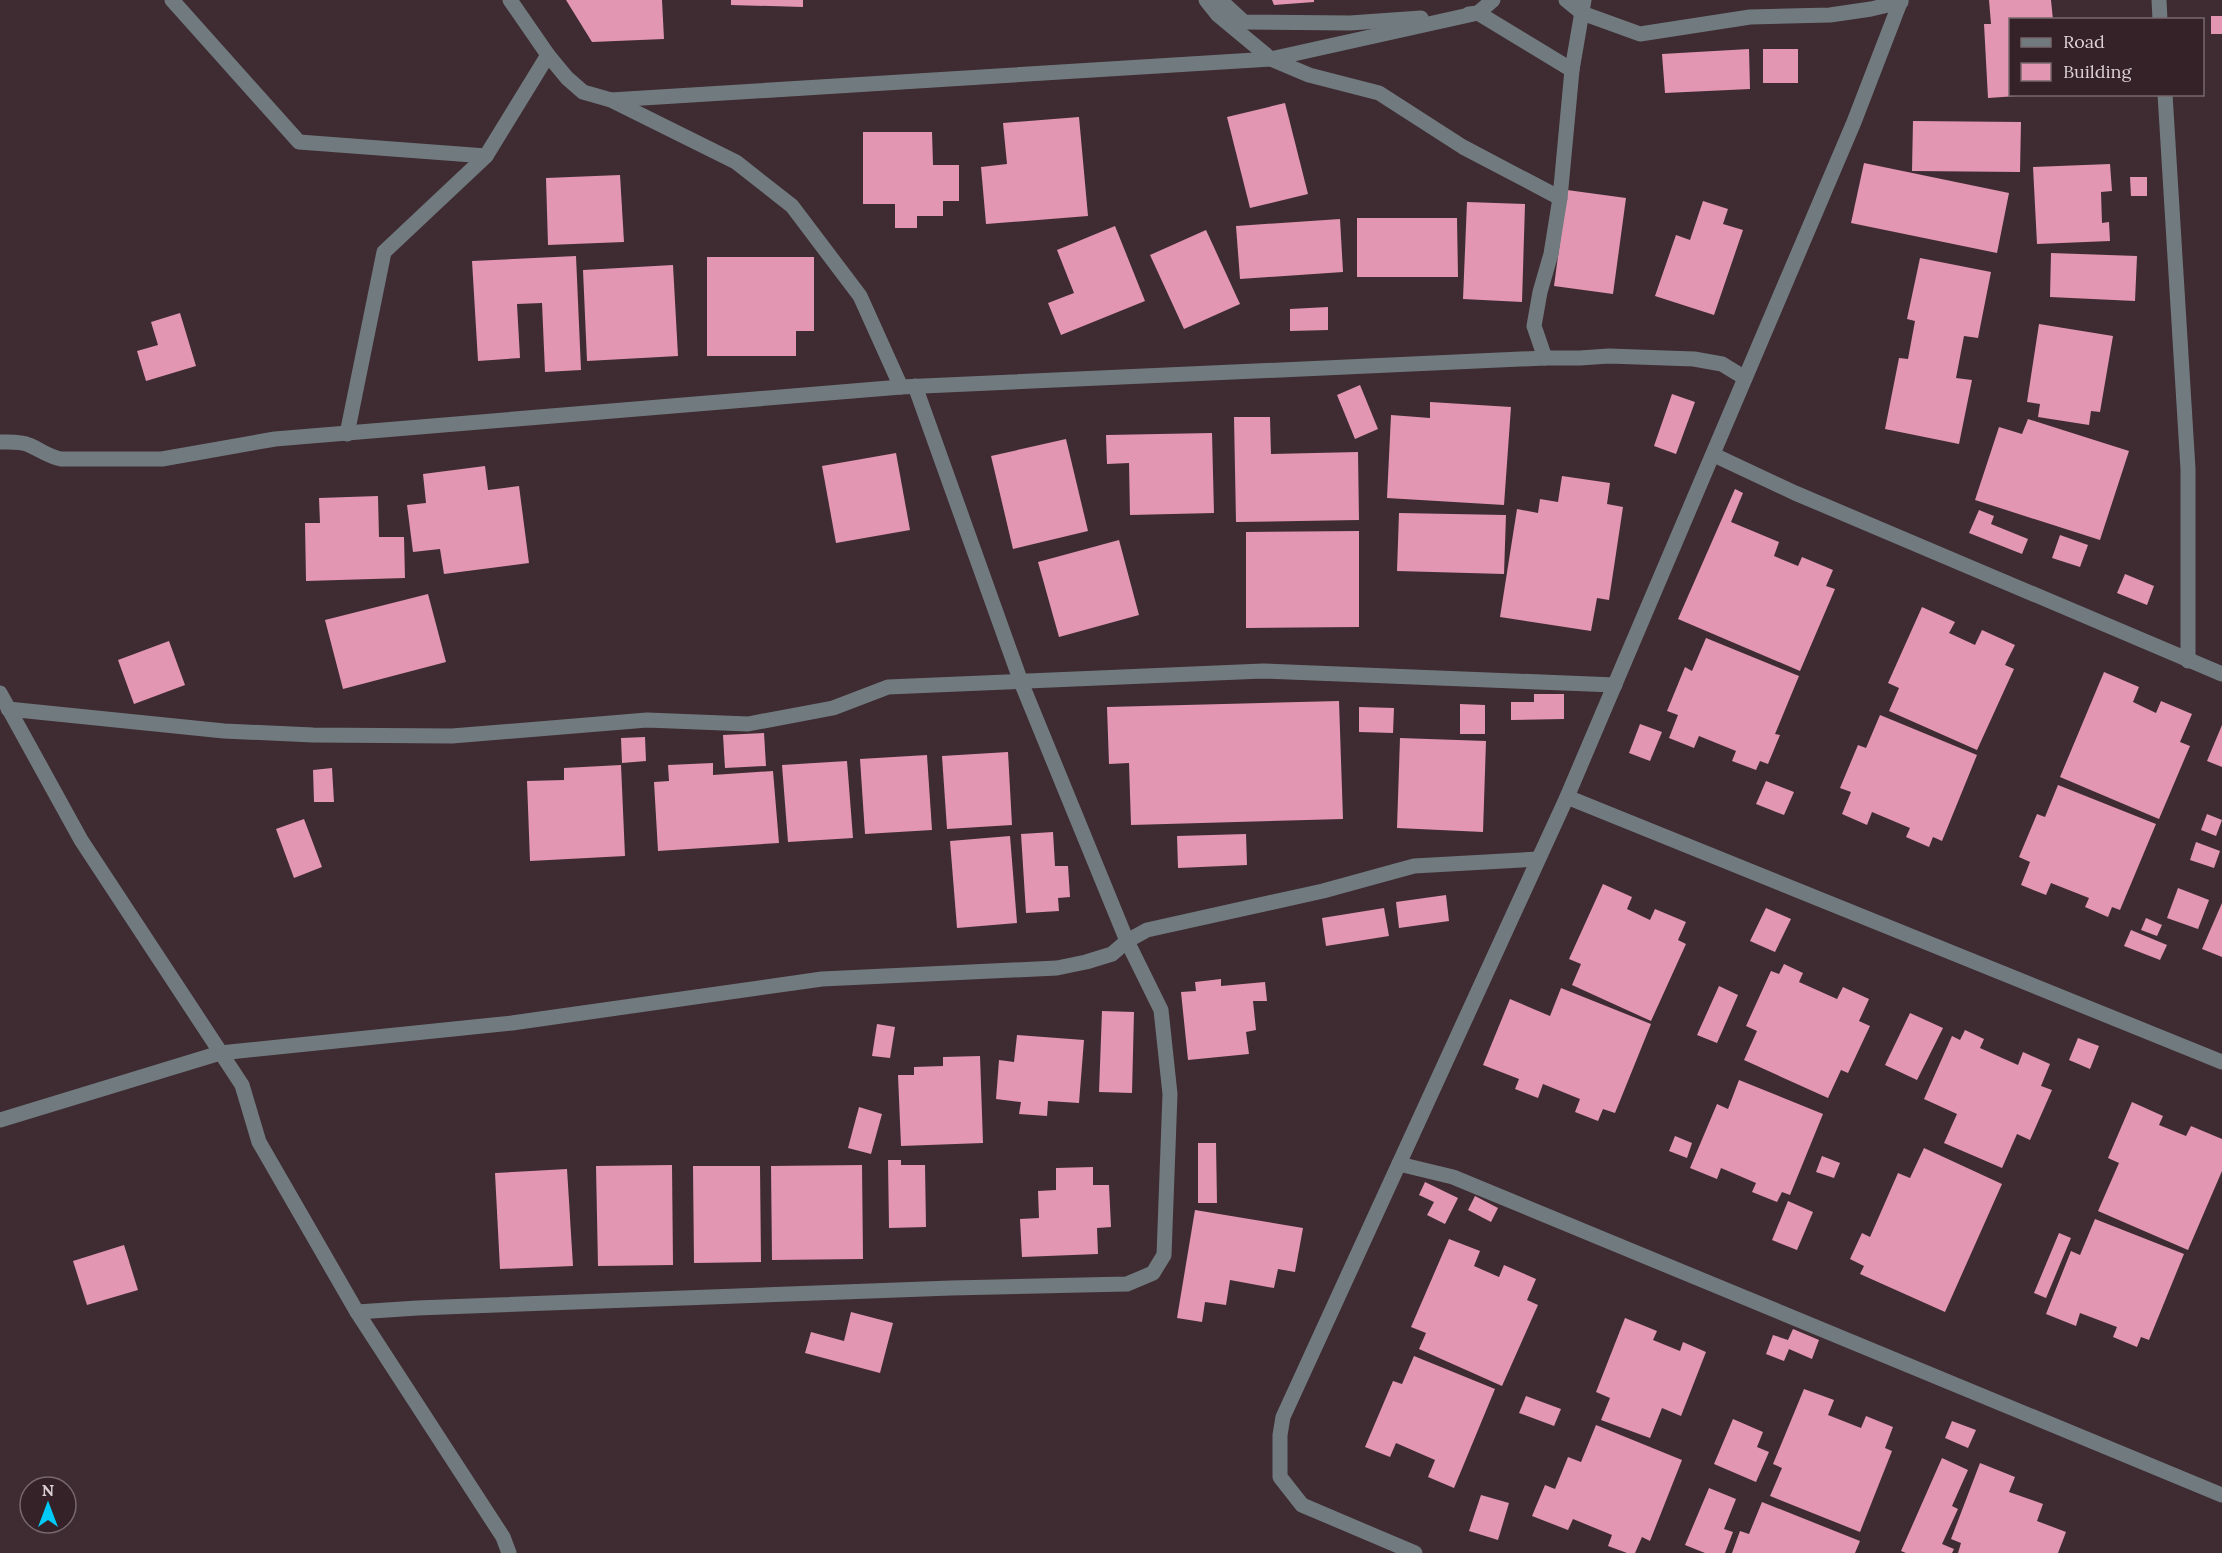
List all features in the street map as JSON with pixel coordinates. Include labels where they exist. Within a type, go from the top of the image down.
[{"type":"street","points":[[172,0],[299,142],[486,156]]},
{"type":"street","points":[[357,1312],[951,1288],[1127,1284],[1153,1273],[1164,1255],[1170,1094],[1161,1010],[1127,941],[1022,682],[908,386],[861,296],[792,206],[736,162],[611,100],[582,92],[548,55],[510,0]]},
{"type":"street","points":[[1206,0],[1218,15],[1271,58],[1309,75],[1379,93],[1463,147],[1560,198]]},
{"type":"street","points":[[1220,0],[1244,22],[1350,23],[1479,13],[1572,70]]},
{"type":"street","points":[[611,100],[1271,58],[1479,13],[1492,0]]},
{"type":"street","points":[[1566,0],[1640,34],[1749,17],[1830,15],[1871,9],[1901,1]]},
{"type":"street","points":[[2159,0],[2160,18]]},
{"type":"street","points":[[1415,1553],[1302,1505],[1280,1477],[1280,1435],[1283,1417],[1567,797],[1854,122],[1901,1]]},
{"type":"street","points":[[1545,358],[1534,326],[1540,292],[1551,254],[1560,198],[1572,70],[1583,7]]},
{"type":"street","points":[[347,434],[384,252],[486,156],[548,55]]},
{"type":"street","points":[[2165,96],[2188,468],[2188,661]]},
{"type":"street","points":[[0,441],[15,441],[29,445],[47,456],[61,459],[162,459],[274,439],[908,386],[1545,358],[1609,356],[1694,359],[1722,364],[1745,378]]},
{"type":"street","points":[[1714,455],[1795,493],[2222,674]]},
{"type":"street","points":[[8,709],[224,731],[313,735],[452,736],[647,720],[748,724],[833,708],[888,687],[1263,671],[1615,685]]},
{"type":"street","points":[[0,693],[81,840],[242,1085],[259,1142],[357,1312],[503,1537],[509,1553]]},
{"type":"street","points":[[1567,797],[2222,1062]]},
{"type":"street","points":[[0,1120],[220,1053],[512,1023],[822,979],[1057,968],[1112,954],[1127,941],[1147,930],[1323,891],[1414,866],[1538,859]]},
{"type":"street","points":[[1399,1164],[1453,1177],[2222,1495]]},
{"type":"building","points":[[566,0],[662,0],[664,39],[592,42]]},
{"type":"building","points":[[731,0],[803,0],[803,7],[731,5]]},
{"type":"building","points":[[1272,0],[1314,0],[1314,2],[1274,5]]},
{"type":"building","points":[[1989,0],[2051,0],[2053,18],[2009,18],[2009,96],[2017,96],[1988,98],[1984,24],[1991,24]]},
{"type":"building","points":[[2211,16],[2222,16],[2222,34],[2211,34]]},
{"type":"building","points":[[1749,49],[1750,89],[1665,93],[1662,54]]},
{"type":"building","points":[[1763,49],[1798,49],[1798,83],[1763,83]]},
{"type":"building","points":[[1285,103],[1308,194],[1250,208],[1227,117]]},
{"type":"building","points":[[1079,117],[1088,216],[986,224],[981,167],[1007,164],[1003,123]]},
{"type":"building","points":[[1913,121],[2021,122],[2020,172],[1912,171]]},
{"type":"building","points":[[863,132],[932,132],[933,165],[959,165],[959,201],[943,201],[943,216],[917,216],[917,228],[895,228],[895,204],[863,204]]},
{"type":"building","points":[[1864,163],[2009,193],[1997,253],[1851,223]]},
{"type":"building","points":[[2110,164],[2112,191],[2101,192],[2102,223],[2109,222],[2110,241],[2037,244],[2033,167]]},
{"type":"building","points":[[620,175],[624,242],[548,245],[546,178]]},
{"type":"building","points":[[2130,177],[2147,177],[2147,196],[2131,196]]},
{"type":"building","points":[[1567,190],[1626,198],[1613,294],[1554,286]]},
{"type":"building","points":[[1703,201],[1728,209],[1723,224],[1743,230],[1714,315],[1655,296],[1676,235],[1690,240]]},
{"type":"building","points":[[1467,202],[1525,204],[1522,302],[1463,299]]},
{"type":"building","points":[[1357,218],[1457,218],[1458,277],[1357,277]]},
{"type":"building","points":[[1340,219],[1343,272],[1240,279],[1236,226]]},
{"type":"building","points":[[1115,226],[1145,301],[1061,335],[1048,303],[1074,293],[1057,250]]},
{"type":"building","points":[[1206,230],[1240,304],[1184,329],[1150,255]]},
{"type":"building","points":[[2051,253],[2137,256],[2135,301],[2050,297]]},
{"type":"building","points":[[576,256],[581,370],[545,372],[542,303],[517,304],[520,358],[478,361],[472,261]]},
{"type":"building","points":[[707,257],[814,257],[814,331],[796,331],[796,356],[707,356]]},
{"type":"building","points":[[1920,258],[1991,272],[1978,338],[1964,336],[1956,378],[1972,380],[1959,444],[1885,429],[1899,358],[1908,359],[1915,321],[1907,319]]},
{"type":"building","points":[[673,265],[678,356],[587,361],[583,270]]},
{"type":"building","points":[[1328,307],[1328,330],[1290,331],[1290,309]]},
{"type":"building","points":[[180,313],[196,366],[146,381],[137,351],[158,345],[151,322]]},
{"type":"building","points":[[2039,324],[2113,336],[2100,412],[2091,411],[2089,425],[2038,417],[2040,404],[2027,402]]},
{"type":"building","points":[[1360,385],[1378,429],[1355,439],[1337,395]]},
{"type":"building","points":[[1672,394],[1695,402],[1676,454],[1654,446]]},
{"type":"building","points":[[1430,402],[1511,407],[1504,505],[1387,498],[1391,415],[1430,418]]},
{"type":"building","points":[[1234,417],[1270,417],[1271,454],[1358,452],[1359,520],[1236,522]]},
{"type":"building","points":[[2028,419],[2129,451],[2100,540],[1975,500],[1999,427],[2022,434]]},
{"type":"building","points":[[1212,433],[1214,513],[1130,515],[1129,463],[1107,464],[1106,435]]},
{"type":"building","points":[[1066,439],[1088,531],[1013,549],[991,456]]},
{"type":"building","points":[[896,453],[910,530],[836,543],[822,466]]},
{"type":"building","points":[[485,466],[488,490],[519,486],[529,563],[444,574],[440,549],[413,552],[407,505],[426,503],[423,474]]},
{"type":"building","points":[[1562,476],[1610,483],[1607,504],[1623,507],[1609,600],[1597,598],[1591,631],[1500,617],[1517,509],[1538,513],[1540,499],[1558,502]]},
{"type":"building","points":[[1735,489],[1743,493],[1731,522],[1779,542],[1774,556],[1798,566],[1802,557],[1833,570],[1826,586],[1835,589],[1800,671],[1678,619]]},
{"type":"building","points":[[378,496],[379,537],[404,537],[405,578],[306,581],[305,523],[320,523],[319,498]]},
{"type":"building","points":[[1979,510],[1994,516],[1991,524],[2028,539],[2022,554],[1969,533]]},
{"type":"building","points":[[1399,513],[1506,515],[1504,574],[1397,571]]},
{"type":"building","points":[[1359,531],[1359,627],[1246,628],[1246,532]]},
{"type":"building","points":[[2060,535],[2088,545],[2080,567],[2052,558]]},
{"type":"building","points":[[1119,540],[1139,615],[1059,637],[1038,562]]},
{"type":"building","points":[[2125,574],[2154,586],[2147,605],[2117,593]]},
{"type":"building","points":[[428,594],[446,662],[343,689],[325,620]]},
{"type":"building","points":[[1922,607],[1955,622],[1949,633],[1975,645],[1982,630],[2015,645],[2005,665],[2014,669],[1977,750],[1889,711],[1899,688],[1888,683]]},
{"type":"building","points":[[1706,638],[1799,676],[1775,734],[1780,735],[1768,764],[1760,761],[1756,770],[1732,761],[1736,751],[1699,736],[1694,748],[1669,738],[1678,715],[1667,711],[1685,667],[1692,671]]},
{"type":"building","points":[[169,641],[185,685],[134,704],[118,660]]},
{"type":"building","points":[[2104,672],[2139,687],[2133,702],[2156,713],[2161,701],[2192,714],[2180,742],[2190,746],[2159,819],[2060,777]]},
{"type":"building","points":[[1534,694],[1564,694],[1564,719],[1511,720],[1511,702],[1534,702]]},
{"type":"building","points":[[1339,701],[1343,819],[1131,825],[1129,763],[1109,764],[1107,707]]},
{"type":"building","points":[[1460,704],[1485,705],[1485,734],[1460,734]]},
{"type":"building","points":[[1359,707],[1394,708],[1393,733],[1359,732]]},
{"type":"building","points":[[1880,715],[1977,755],[1942,841],[1933,837],[1929,847],[1906,837],[1910,828],[1872,812],[1867,825],[1842,814],[1851,792],[1840,788],[1858,745],[1866,748]]},
{"type":"building","points":[[1640,724],[1662,732],[1650,761],[1629,753]]},
{"type":"building","points":[[2222,725],[2222,767],[2207,761]]},
{"type":"building","points":[[764,733],[766,766],[725,768],[723,735]]},
{"type":"building","points":[[645,737],[646,761],[622,763],[621,738]]},
{"type":"building","points":[[1400,738],[1486,741],[1483,832],[1397,828]]},
{"type":"building","points":[[1008,752],[1012,825],[947,829],[942,756]]},
{"type":"building","points":[[927,755],[932,830],[865,834],[860,759]]},
{"type":"building","points":[[847,761],[853,838],[788,842],[782,765]]},
{"type":"building","points":[[713,763],[713,775],[773,771],[779,843],[658,851],[654,782],[669,781],[668,765]]},
{"type":"building","points":[[621,765],[625,856],[530,861],[527,781],[564,780],[564,768]]},
{"type":"building","points":[[332,768],[334,802],[314,802],[313,770]]},
{"type":"building","points":[[1766,781],[1794,792],[1784,815],[1756,804]]},
{"type":"building","points":[[2058,785],[2156,824],[2120,910],[2112,907],[2108,917],[2085,907],[2089,898],[2051,883],[2046,895],[2021,885],[2030,862],[2019,857],[2037,814],[2045,817]]},
{"type":"building","points":[[2207,814],[2222,820],[2216,836],[2201,830]]},
{"type":"building","points":[[304,819],[322,867],[294,878],[276,829]]},
{"type":"building","points":[[1053,832],[1055,866],[1068,866],[1070,897],[1058,898],[1059,911],[1026,913],[1021,834]]},
{"type":"building","points":[[1246,834],[1247,865],[1178,868],[1177,836]]},
{"type":"building","points":[[1010,836],[1017,923],[957,928],[950,841]]},
{"type":"building","points":[[2196,842],[2220,851],[2214,868],[2190,860]]},
{"type":"building","points":[[1603,884],[1632,897],[1627,909],[1650,920],[1655,909],[1686,922],[1678,940],[1686,944],[1651,1021],[1572,985],[1581,964],[1569,959]]},
{"type":"building","points":[[2178,888],[2209,900],[2198,929],[2167,918]]},
{"type":"building","points":[[1446,895],[1449,921],[1399,928],[1396,902]]},
{"type":"building","points":[[2222,903],[2222,957],[2202,949]]},
{"type":"building","points":[[1384,908],[1389,936],[1326,946],[1322,918]]},
{"type":"building","points":[[1766,908],[1791,919],[1775,952],[1750,941]]},
{"type":"building","points":[[2146,918],[2162,925],[2157,936],[2141,930]]},
{"type":"building","points":[[2131,930],[2167,945],[2160,960],[2124,946]]},
{"type":"building","points":[[1784,964],[1803,973],[1799,982],[1837,999],[1843,987],[1869,999],[1859,1021],[1870,1026],[1848,1073],[1841,1070],[1828,1098],[1744,1060],[1757,1031],[1746,1026],[1771,971],[1779,974]]},
{"type":"building","points":[[1221,979],[1221,986],[1265,982],[1267,1001],[1253,1001],[1256,1030],[1246,1032],[1249,1054],[1188,1060],[1181,992],[1196,991],[1195,982]]},
{"type":"building","points":[[1719,986],[1738,995],[1717,1043],[1697,1035]]},
{"type":"building","points":[[1561,988],[1651,1024],[1615,1113],[1603,1109],[1598,1121],[1575,1112],[1580,1099],[1543,1084],[1538,1098],[1515,1089],[1519,1079],[1483,1065],[1510,999],[1550,1016]]},
{"type":"building","points":[[1102,1011],[1134,1012],[1132,1093],[1099,1092]]},
{"type":"building","points":[[1910,1013],[1943,1028],[1917,1080],[1885,1065]]},
{"type":"building","points":[[877,1024],[895,1027],[890,1058],[872,1056]]},
{"type":"building","points":[[1965,1030],[1984,1039],[1980,1048],[2018,1065],[2023,1052],[2050,1064],[2041,1086],[2052,1090],[2030,1140],[2017,1134],[2002,1168],[1944,1143],[1957,1114],[1924,1099],[1952,1036],[1960,1040]]},
{"type":"building","points":[[1017,1035],[1084,1040],[1079,1103],[1048,1101],[1047,1116],[1019,1114],[1021,1102],[996,1099],[999,1060],[1014,1062]]},
{"type":"building","points":[[2078,1038],[2099,1046],[2090,1069],[2069,1060]]},
{"type":"building","points":[[980,1056],[983,1143],[901,1146],[898,1075],[914,1075],[914,1067],[943,1066],[943,1057]]},
{"type":"building","points":[[1739,1080],[1823,1114],[1790,1195],[1782,1192],[1777,1202],[1752,1192],[1756,1183],[1721,1168],[1717,1179],[1690,1168],[1717,1104],[1728,1109]]},
{"type":"building","points":[[2132,1102],[2163,1116],[2159,1125],[2186,1136],[2191,1126],[2222,1139],[2222,1171],[2188,1250],[2098,1211],[2119,1163],[2108,1158]]},
{"type":"building","points":[[859,1107],[882,1114],[871,1154],[848,1148]]},
{"type":"building","points":[[1675,1136],[1692,1143],[1687,1158],[1669,1151]]},
{"type":"building","points":[[1198,1143],[1216,1143],[1217,1203],[1198,1203]]},
{"type":"building","points":[[1924,1148],[2002,1184],[1945,1312],[1860,1274],[1864,1266],[1850,1259],[1862,1233],[1870,1237],[1898,1173],[1910,1178]]},
{"type":"building","points":[[1822,1156],[1840,1163],[1834,1178],[1816,1172]]},
{"type":"building","points":[[888,1160],[901,1160],[901,1165],[925,1165],[926,1227],[889,1228]]},
{"type":"building","points":[[672,1165],[673,1265],[598,1266],[596,1166]]},
{"type":"building","points":[[862,1165],[863,1259],[772,1260],[771,1166]]},
{"type":"building","points":[[693,1166],[760,1166],[761,1262],[694,1263]]},
{"type":"building","points":[[1093,1167],[1093,1185],[1109,1185],[1111,1227],[1097,1228],[1098,1254],[1022,1257],[1020,1219],[1039,1218],[1038,1191],[1056,1190],[1056,1168]]},
{"type":"building","points":[[567,1169],[573,1266],[500,1269],[495,1173]]},
{"type":"building","points":[[1425,1182],[1458,1198],[1445,1224],[1427,1215],[1434,1202],[1419,1195]]},
{"type":"building","points":[[1475,1196],[1498,1208],[1491,1222],[1468,1210]]},
{"type":"building","points":[[1788,1201],[1813,1212],[1797,1250],[1772,1240]]},
{"type":"building","points":[[1195,1210],[1303,1228],[1295,1272],[1278,1269],[1274,1288],[1230,1280],[1226,1305],[1205,1302],[1202,1322],[1177,1318]]},
{"type":"building","points":[[2095,1219],[2184,1254],[2149,1340],[2141,1337],[2137,1347],[2113,1337],[2117,1327],[2080,1313],[2076,1326],[2046,1314],[2071,1251],[2080,1255]]},
{"type":"building","points":[[2059,1233],[2071,1238],[2046,1298],[2034,1293]]},
{"type":"building","points":[[1449,1239],[1480,1251],[1474,1266],[1499,1277],[1504,1265],[1536,1279],[1527,1300],[1538,1305],[1502,1386],[1419,1349],[1426,1333],[1411,1327]]},
{"type":"building","points":[[124,1245],[138,1290],[87,1305],[73,1261]]},
{"type":"building","points":[[851,1312],[893,1323],[880,1373],[805,1353],[811,1332],[844,1341]]},
{"type":"building","points":[[1625,1318],[1657,1331],[1653,1340],[1680,1351],[1683,1342],[1706,1352],[1681,1416],[1662,1408],[1650,1438],[1601,1420],[1610,1398],[1596,1392]]},
{"type":"building","points":[[1793,1329],[1819,1340],[1812,1359],[1789,1349],[1784,1361],[1766,1354],[1773,1335],[1788,1340]]},
{"type":"building","points":[[1414,1356],[1495,1389],[1454,1488],[1428,1477],[1435,1460],[1396,1443],[1390,1457],[1365,1447],[1393,1381],[1402,1384]]},
{"type":"building","points":[[1804,1389],[1834,1400],[1828,1415],[1861,1428],[1866,1416],[1893,1427],[1885,1448],[1892,1451],[1860,1532],[1770,1496],[1782,1468],[1773,1464]]},
{"type":"building","points":[[1526,1396],[1561,1409],[1554,1426],[1519,1413]]},
{"type":"building","points":[[1733,1419],[1763,1432],[1757,1447],[1769,1452],[1756,1482],[1714,1464]]},
{"type":"building","points":[[1952,1421],[1976,1430],[1968,1448],[1945,1438]]},
{"type":"building","points":[[1596,1425],[1682,1460],[1650,1541],[1642,1537],[1635,1553],[1627,1553],[1608,1546],[1612,1535],[1573,1519],[1568,1530],[1532,1516],[1545,1485],[1555,1489],[1568,1457],[1581,1462]]},
{"type":"building","points":[[1942,1458],[1968,1470],[1952,1506],[1958,1509],[1942,1544],[1954,1549],[1952,1553],[1906,1553],[1901,1551]]},
{"type":"building","points":[[1980,1463],[2015,1477],[2009,1492],[2043,1504],[2037,1521],[2066,1532],[2058,1553],[1958,1553],[1961,1543],[1951,1539]]},
{"type":"building","points":[[1709,1488],[1736,1499],[1724,1529],[1733,1532],[1725,1553],[1705,1553],[1685,1545]]},
{"type":"building","points":[[1481,1495],[1509,1503],[1498,1540],[1469,1531]]},
{"type":"building","points":[[1762,1502],[1860,1541],[1855,1553],[1732,1553],[1740,1531],[1749,1534]]}]
